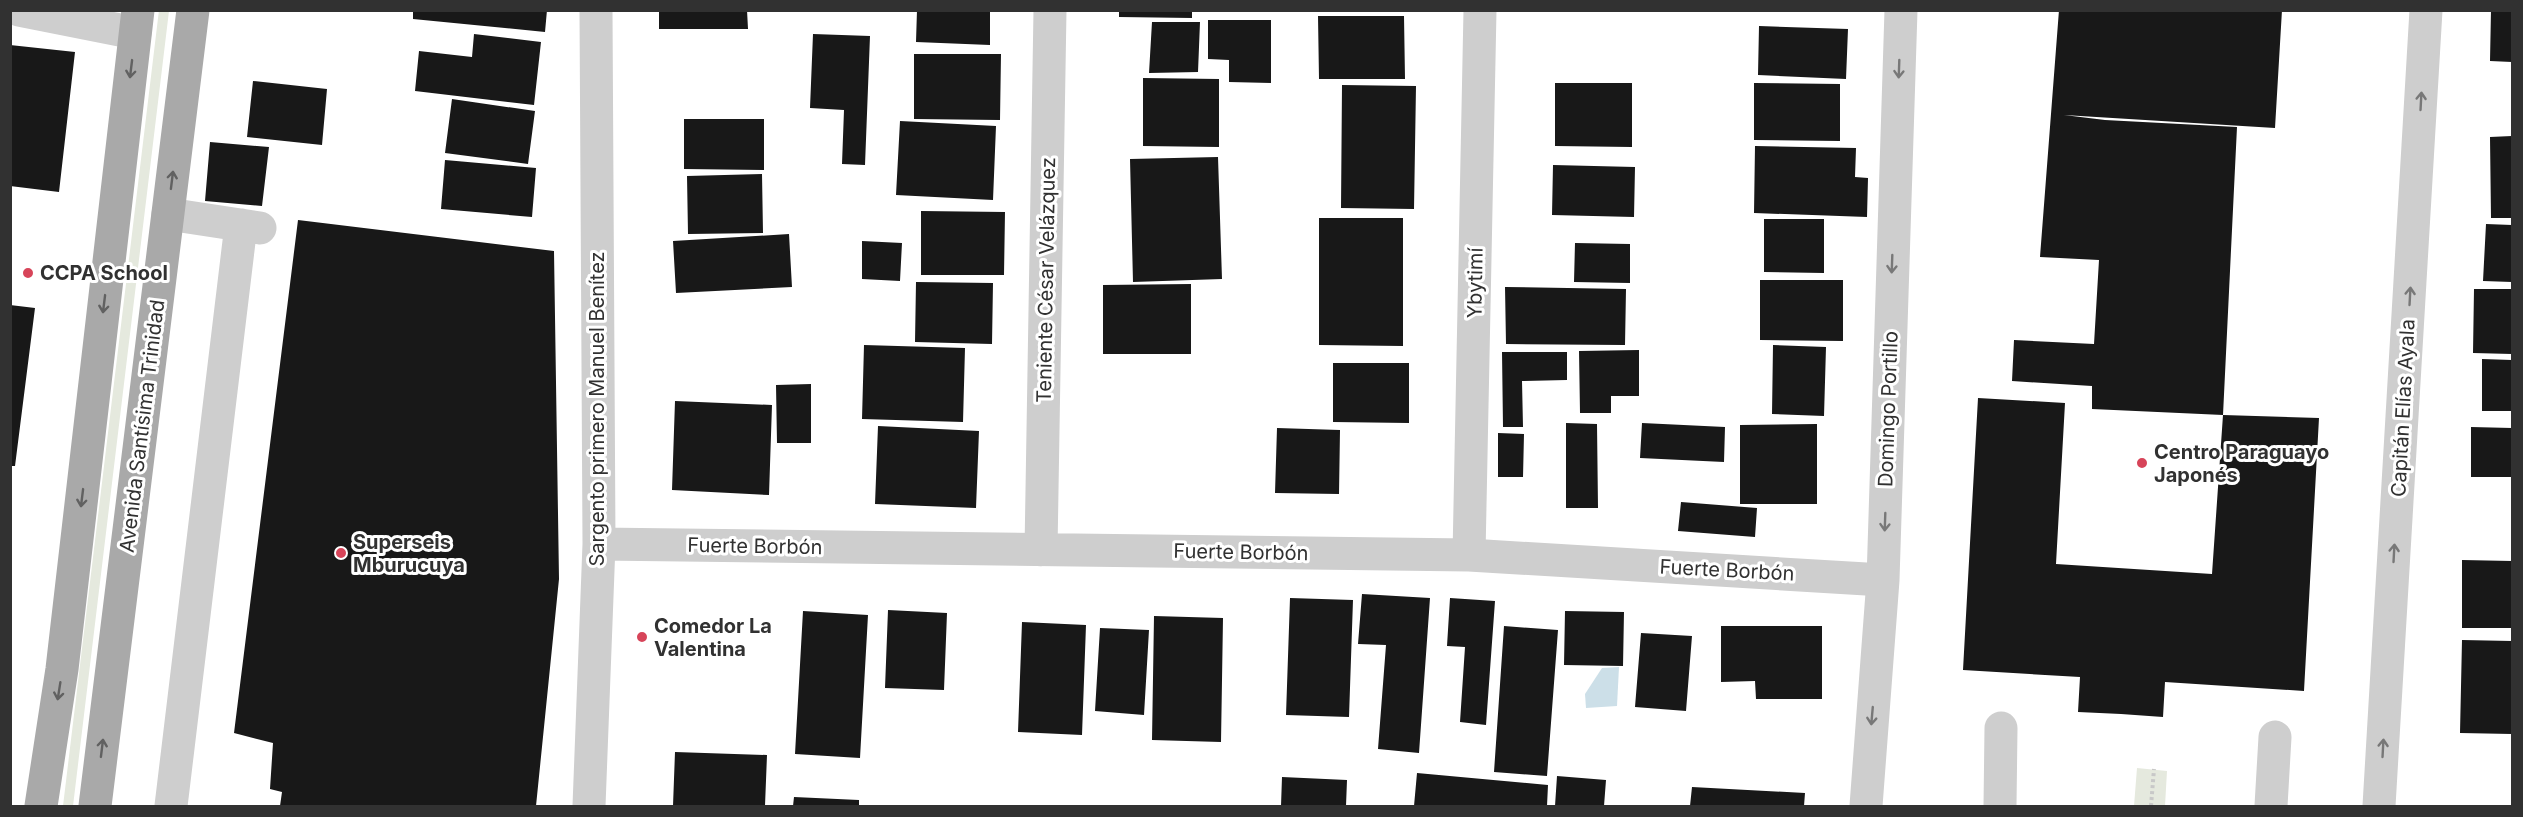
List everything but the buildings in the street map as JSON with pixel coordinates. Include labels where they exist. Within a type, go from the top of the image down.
[{"type":"main road","name":"Avenida Santísima Trinidad","points":[[95,807],[193,10]]},
{"type":"main road","points":[[41,807],[62,669],[137,22]]},
{"type":"street","points":[[19,10],[137,22]]},
{"type":"street","name":"Sargento primero Manuel Benítez","points":[[589,807],[598,544],[596,10]]},
{"type":"street","name":"Teniente César Velázquez","points":[[1041,550],[1050,10]]},
{"type":"street","name":"Ybytimí","points":[[1469,555],[1480,10]]},
{"type":"street","name":"Domingo Portillo","points":[[1866,807],[1883,580],[1901,10]]},
{"type":"street","name":"Capitán Elías Ayala","points":[[2379,807],[2426,10]]},
{"type":"street","points":[[168,214],[251,226],[171,807]]},
{"type":"street","name":"Fuerte Borbón","points":[[598,544],[1469,555],[1883,580]]},
{"type":"street","points":[[2000,807],[2001,728]]},
{"type":"street","points":[[2271,807],[2275,737]]},
{"type":"path","points":[[2151,807],[2154,769]]},
{"type":"shaded area","points":[[159,10],[169,11],[73,806],[63,806]]},
{"type":"shaded area","points":[[1619,667],[1617,706],[1586,708],[1585,694],[1602,668]]},
{"type":"shaded area","points":[[2137,768],[2167,771],[2165,806],[2134,806]]},
{"type":"place","name":"CCPA School","points":[[28,273]]},
{"type":"place","name":"Centro Paraguayo Japonés","points":[[2142,463]]},
{"type":"place","name":"Superseis Mburucuya","points":[[341,553]]},
{"type":"place","name":"Comedor La Valentina","points":[[642,637]]}]
